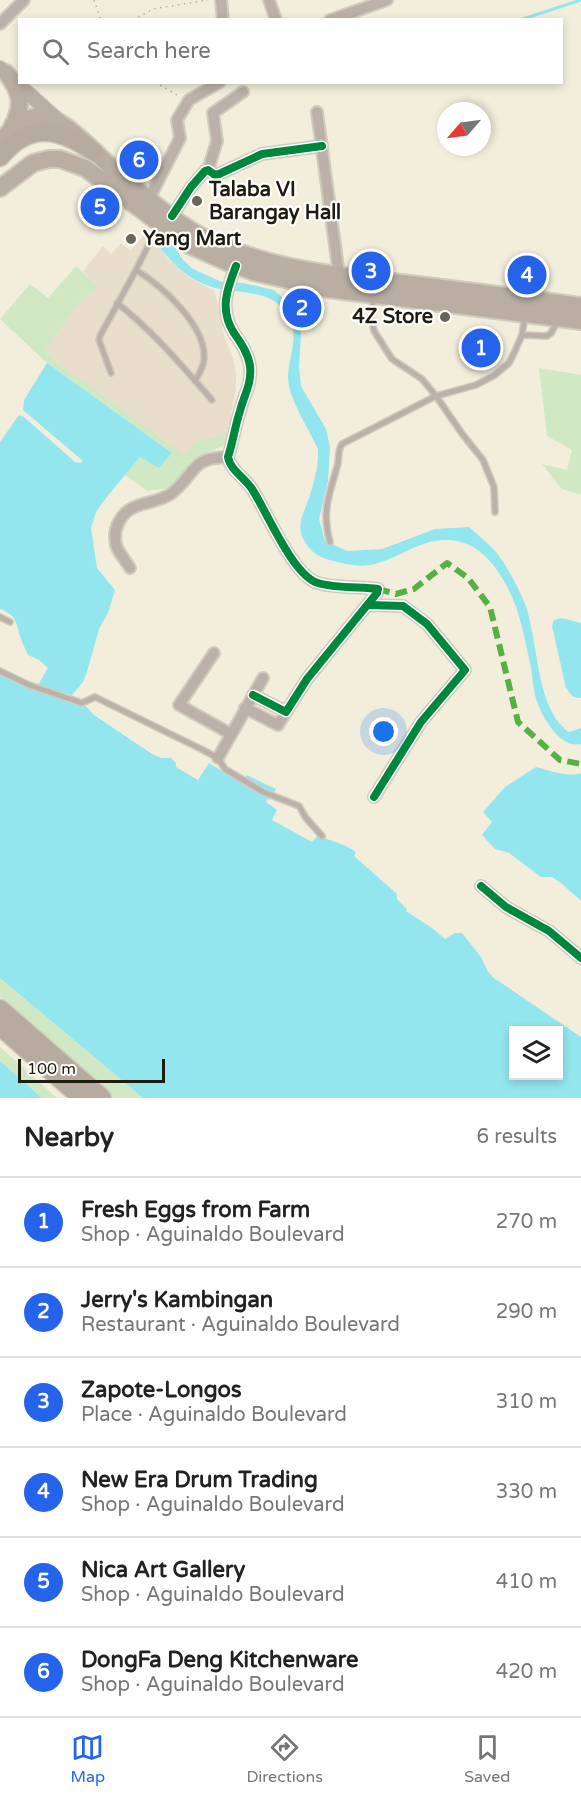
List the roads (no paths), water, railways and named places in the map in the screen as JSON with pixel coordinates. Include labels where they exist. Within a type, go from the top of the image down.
[{"type":"highway","points":[[3,70],[18,88],[20,96],[19,112],[6,135]]},
{"type":"highway","points":[[6,135],[19,123],[36,117],[44,116],[59,121],[149,199],[189,245],[233,273],[374,295],[581,321]]},
{"type":"highway","points":[[0,157],[23,137],[41,132],[69,137],[94,152]]},
{"type":"highway","points":[[0,188],[33,163],[60,159],[85,168],[166,220],[232,250],[286,265],[339,275],[581,306]]},
{"type":"highway","points":[[0,1009],[102,1098]]},
{"type":"highway","points":[[0,1026],[82,1098]]},
{"type":"main road","points":[[3,70],[18,84]]},
{"type":"main road","points":[[18,84],[59,121]]},
{"type":"street","points":[[0,24],[24,0]]},
{"type":"street","points":[[221,0],[223,18]]},
{"type":"street","points":[[269,0],[275,18]]},
{"type":"street","points":[[336,18],[387,0]]},
{"type":"street","points":[[149,199],[180,138],[177,120],[189,100],[217,84]]},
{"type":"street","points":[[166,220],[197,179],[207,170],[217,141],[213,113],[243,92]]},
{"type":"street","points":[[317,112],[339,275]]},
{"type":"street","points":[[207,170],[215,175],[262,154],[322,146]]},
{"type":"street","points":[[233,273],[225,303],[226,318],[247,353],[250,375],[249,389],[239,412],[228,457],[232,468],[246,480],[298,567],[317,583],[378,589],[368,605],[307,679],[278,725],[245,708]]},
{"type":"street","points":[[130,568],[117,548],[115,532],[120,518],[134,507],[170,494],[186,479],[198,463],[210,457],[228,457]]},
{"type":"street","points":[[368,605],[403,606],[427,624],[465,670],[421,722],[374,797]]},
{"type":"street","points":[[214,653],[179,705],[231,734]]},
{"type":"street","points":[[218,758],[262,678]]},
{"type":"street","points":[[253,695],[286,712]]},
{"type":"street","points":[[481,886],[506,908],[549,931],[581,958]]},
{"type":"lane","points":[[111,373],[99,340],[100,336],[166,220]]},
{"type":"lane","points":[[136,270],[178,305],[200,336],[204,358],[203,368],[195,381]]},
{"type":"lane","points":[[374,295],[371,317],[374,331],[392,359],[422,379],[483,460],[494,487],[495,512]]},
{"type":"lane","points":[[117,303],[147,327],[212,400]]},
{"type":"lane","points":[[330,542],[325,510],[338,462],[339,448],[342,444],[436,396],[476,385],[495,375],[509,363],[522,335],[526,314]]},
{"type":"lane","points":[[522,335],[547,336],[551,333],[558,318]]},
{"type":"lane","points":[[0,617],[10,622]]},
{"type":"lane","points":[[0,671],[29,685],[82,703],[95,697],[218,758],[225,769],[263,792],[299,806],[322,836]]},
{"type":"water","points":[[163,236],[171,241],[183,260],[193,269],[222,282],[243,283],[274,290],[291,305],[295,312],[300,323],[301,334],[299,367],[301,386],[326,429],[330,447],[328,481],[319,519],[325,541],[347,551],[382,549],[435,529],[469,527],[496,552],[516,584],[530,619],[544,691],[550,707],[558,721],[569,732],[581,728],[581,744],[567,742],[560,738],[544,718],[535,695],[521,623],[514,601],[497,571],[474,548],[454,541],[430,542],[375,564],[358,566],[325,559],[308,547],[301,533],[300,524],[314,480],[318,449],[295,404],[289,385],[293,334],[289,318],[284,310],[271,299],[255,294],[210,287],[184,273],[158,244]]},
{"type":"water","points":[[47,363],[172,453],[159,468],[140,457],[96,512],[91,528],[97,568],[115,590],[108,613],[99,629],[83,682],[72,695],[38,685],[48,668],[39,660],[28,655],[15,619],[0,609],[0,442],[19,415],[75,462],[83,461],[23,410],[24,400]]},
{"type":"water","points":[[561,618],[581,623],[581,698],[573,697],[566,688],[552,626],[554,620]]},
{"type":"water","points":[[0,674],[35,689],[84,704],[94,715],[152,754],[161,758],[171,758],[176,763],[176,767],[198,780],[209,763],[242,783],[247,775],[276,789],[270,800],[267,799],[266,802],[277,810],[272,820],[312,842],[318,835],[356,852],[354,856],[397,894],[397,899],[407,909],[406,911],[445,939],[455,933],[462,933],[494,978],[581,1037],[581,1098],[143,1098],[0,978]]},
{"type":"water","points":[[536,767],[564,774],[581,773],[581,901],[552,877],[541,877],[509,853],[495,849],[482,835],[492,822],[483,812],[505,787]]},
{"type":"water","points":[[0,1061],[42,1098],[0,1098]]},
{"type":"waterway","points":[[526,18],[581,0]]},
{"type":"place","name":"DongFa Deng Kitchenware","points":[[139,160]]},
{"type":"place","name":"Talaba VI Barangay Hall","points":[[197,201]]},
{"type":"place","name":"Nica Art Gallery","points":[[100,207]]},
{"type":"place","name":"Yang Mart","points":[[131,239]]},
{"type":"place","name":"Zapote-Longos","points":[[371,271]]},
{"type":"place","name":"New Era Drum Trading","points":[[527,275]]},
{"type":"place","name":"Jerry's Kambingan","points":[[302,308]]},
{"type":"place","name":"4Z Store","points":[[445,317]]},
{"type":"place","name":"Fresh Eggs from Farm","points":[[481,348]]}]
